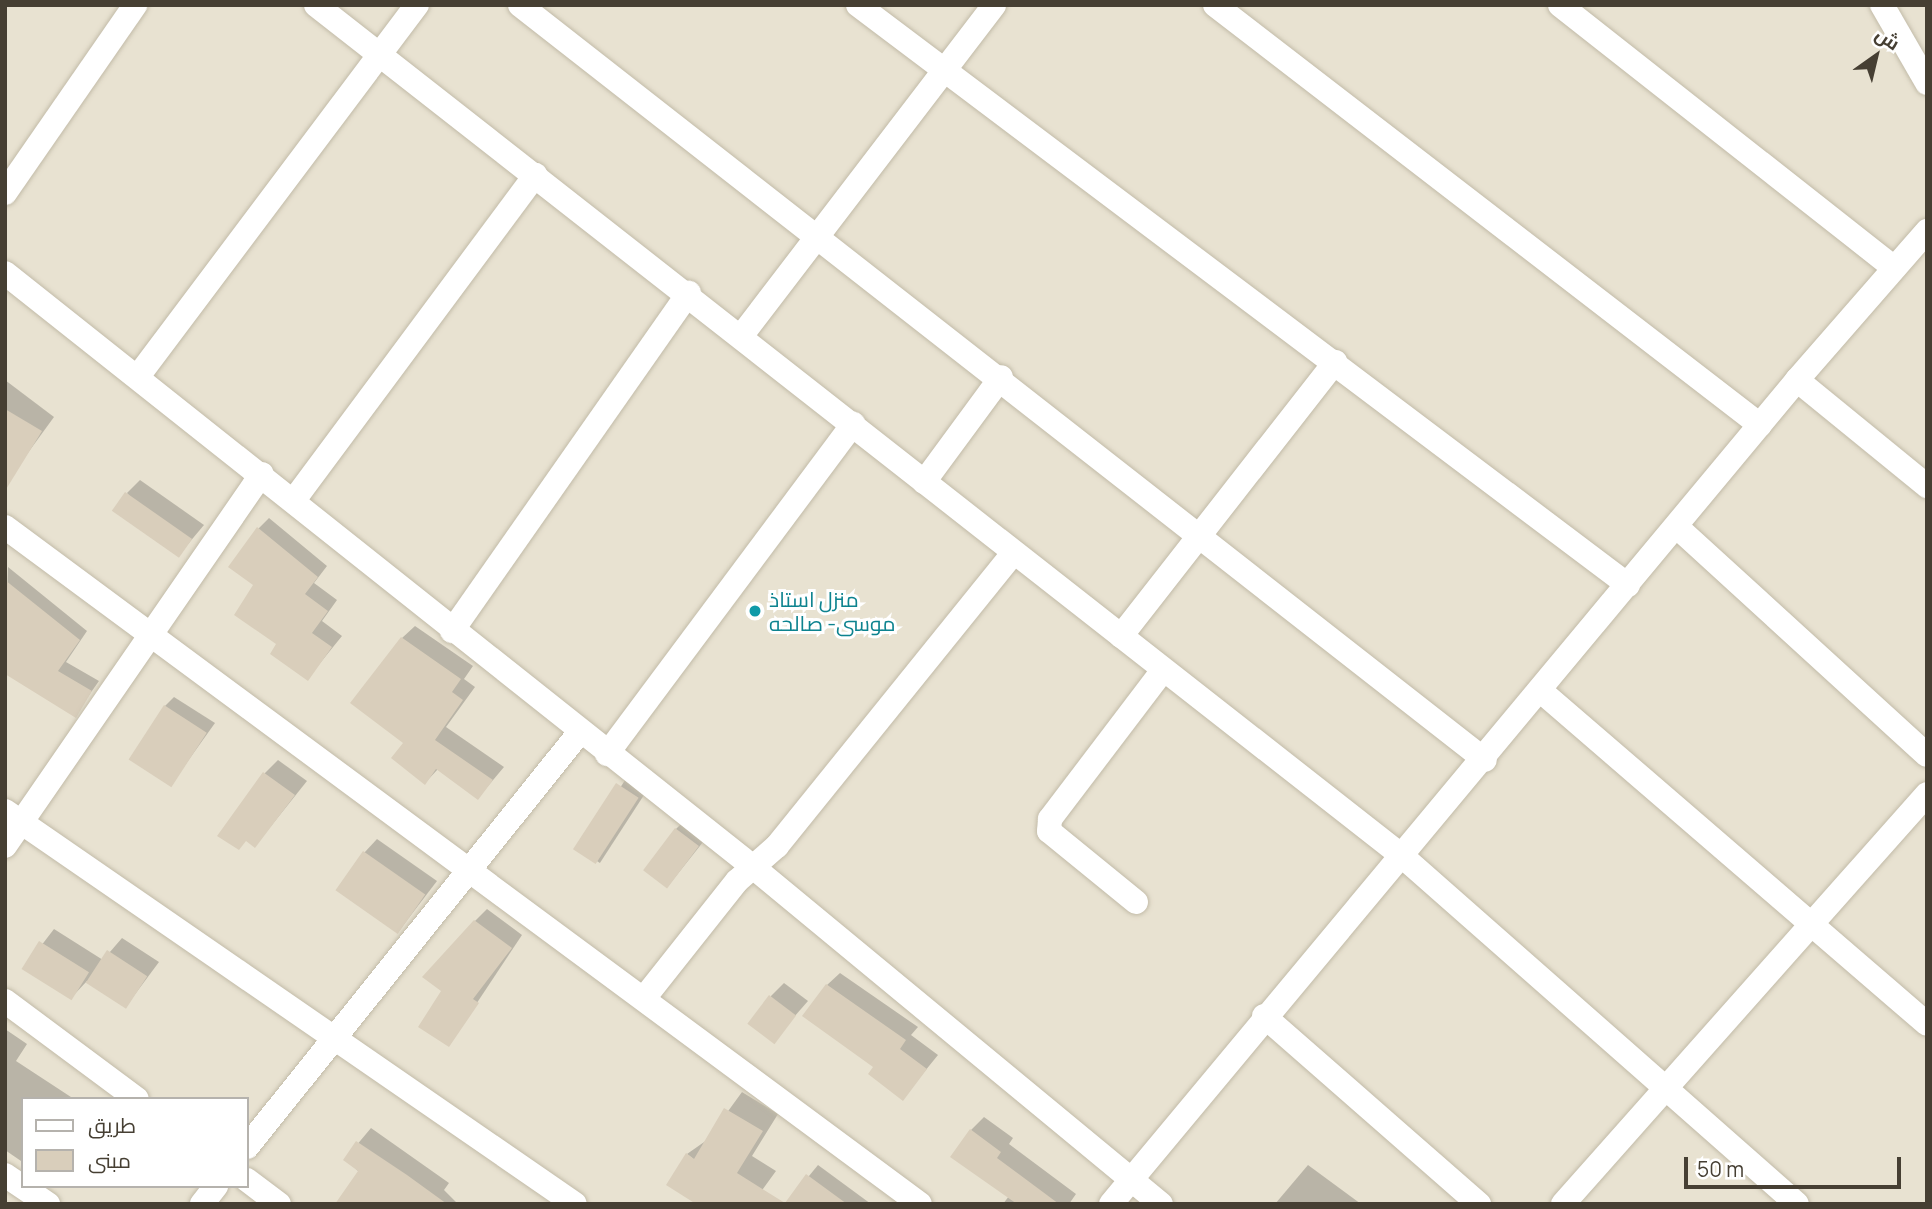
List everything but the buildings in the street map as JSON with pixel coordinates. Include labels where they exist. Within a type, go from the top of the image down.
[{"type":"street","points":[[5,193],[135,5]]},
{"type":"street","points":[[316,5],[743,335],[1013,554],[1402,856],[1797,1204]]},
{"type":"street","points":[[139,375],[416,5]]},
{"type":"street","points":[[520,5],[820,235],[1485,760]]},
{"type":"street","points":[[858,5],[1628,585]]},
{"type":"street","points":[[743,335],[994,5]]},
{"type":"street","points":[[1216,5],[1760,425]]},
{"type":"street","points":[[1560,5],[1893,267]]},
{"type":"street","points":[[1882,5],[1927,83]]},
{"type":"street","points":[[294,500],[535,175]]},
{"type":"street","points":[[1111,1204],[1265,1016],[1542,692],[1797,380],[1927,231]]},
{"type":"street","points":[[5,273],[139,375],[452,631],[753,867],[1161,1204]]},
{"type":"street","points":[[452,631],[689,293]]},
{"type":"street","points":[[1121,636],[1202,537],[1335,362]]},
{"type":"street","points":[[924,482],[1001,377]]},
{"type":"street","points":[[1797,380],[1927,486]]},
{"type":"street","points":[[607,754],[853,424]]},
{"type":"street","points":[[5,846],[13,817],[150,633],[262,474]]},
{"type":"street","points":[[5,527],[466,869],[645,997],[920,1204]]},
{"type":"street","points":[[1677,527],[1927,754]]},
{"type":"street","points":[[645,997],[753,867],[778,846],[1013,554]]},
{"type":"street","points":[[1136,902],[1049,831],[1050,819],[1163,670]]},
{"type":"street","points":[[1542,692],[1927,1024]]},
{"type":"street","points":[[248,1146],[466,869],[580,732]]},
{"type":"street","points":[[1563,1204],[1663,1088],[1812,927],[1927,793]]},
{"type":"street","points":[[13,817],[331,1041],[575,1204]]},
{"type":"street","points":[[5,1001],[134,1097]]},
{"type":"street","points":[[1265,1016],[1479,1204]]},
{"type":"street","points":[[5,1175],[21,1186]]},
{"type":"street","points":[[248,1181],[279,1204]]},
{"type":"street","points":[[24,1188],[48,1204]]},
{"type":"street","points":[[202,1204],[214,1188]]},
{"type":"shaded area","points":[[5,5],[1927,5],[1927,1204],[5,1204]]},
{"type":"place","name":"منزل استاذ موسى- صالحه","points":[[755,611]]}]
